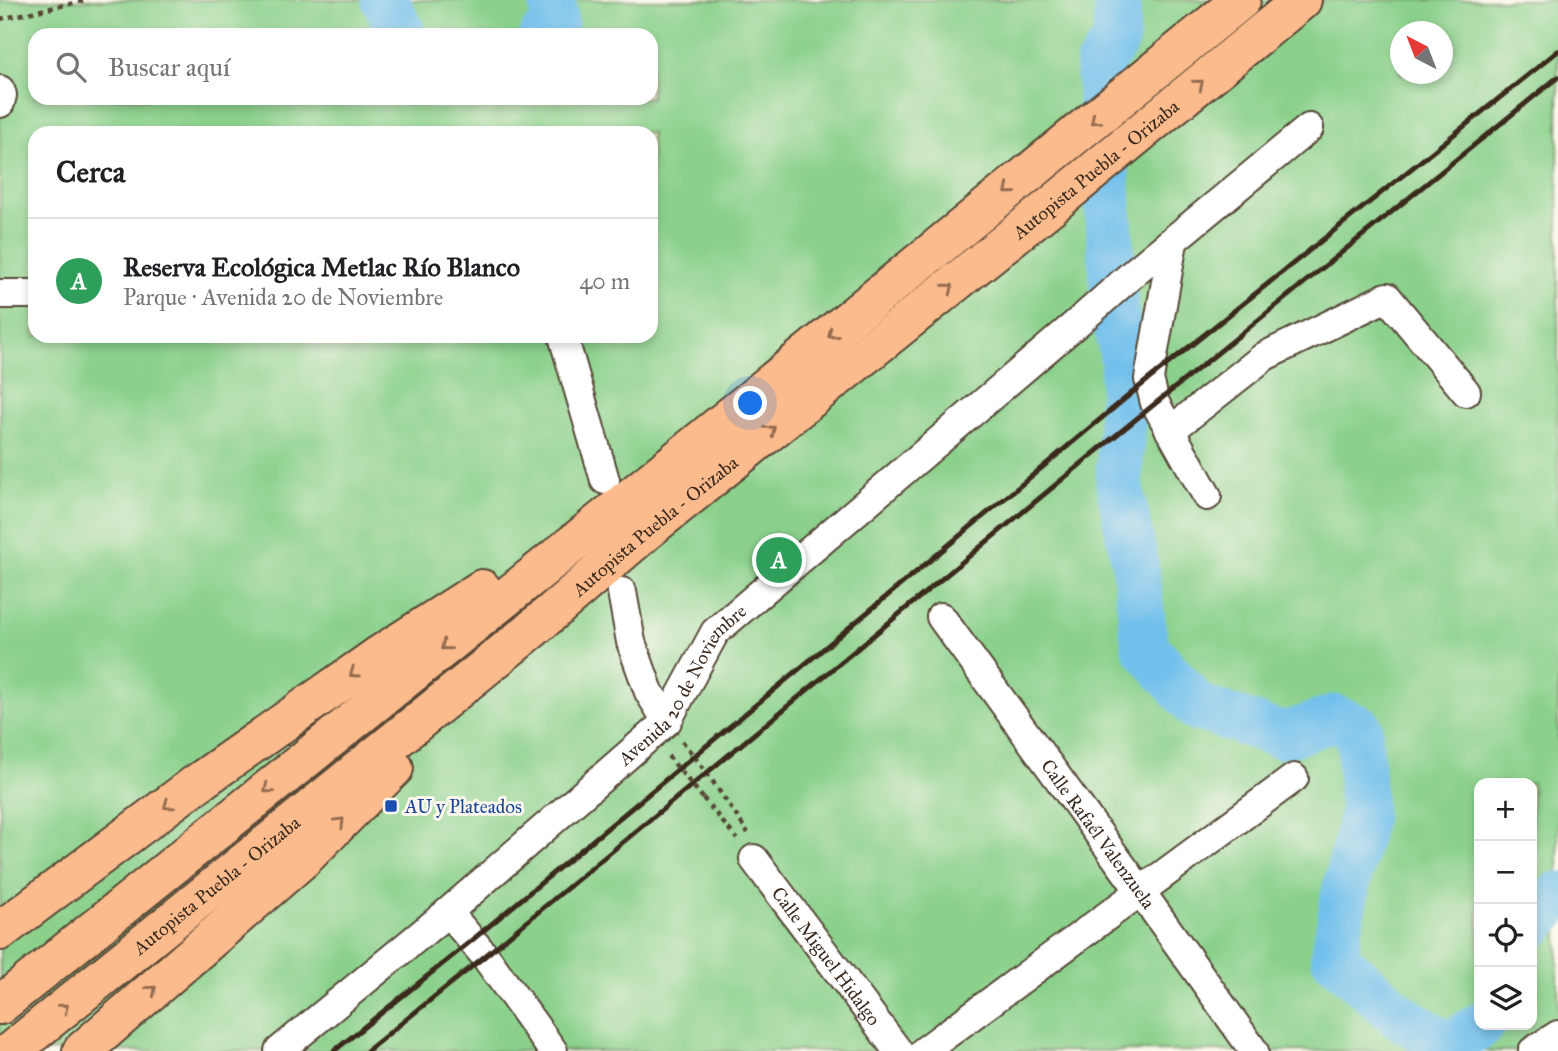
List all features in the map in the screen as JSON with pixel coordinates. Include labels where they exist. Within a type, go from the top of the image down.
[{"type":"highway","name":"Autopista Puebla - Orizaba","points":[[0,1006],[1062,148],[1241,0]]},
{"type":"highway","name":"Autopista Puebla - Orizaba","points":[[11,1051],[530,631],[655,523],[1302,0]]},
{"type":"highway","points":[[0,931],[196,784],[379,656],[657,475]]},
{"type":"highway","points":[[82,1051],[303,859],[530,631]]},
{"type":"street","points":[[0,90],[0,103]]},
{"type":"street","name":"Avenida 20 de Noviembre","points":[[279,1051],[448,912],[667,722],[715,632],[1138,269],[1309,128]]},
{"type":"street","points":[[1173,242],[1149,379],[1156,404],[1208,496]]},
{"type":"street","points":[[0,294],[28,294]]},
{"type":"street","points":[[1170,431],[1265,356],[1387,297],[1466,392]]},
{"type":"street","points":[[565,343],[605,480]]},
{"type":"street","points":[[622,592],[631,642],[649,692],[667,722]]},
{"type":"street","name":"Calle Rafaél Valenzuela","points":[[941,617],[1254,1051]]},
{"type":"street","points":[[924,1051],[1294,778]]},
{"type":"street","name":"Calle Miguel Hidalgo","points":[[754,859],[898,1051]]},
{"type":"street","points":[[448,912],[485,956],[552,1051]]},
{"type":"street","points":[[1533,1051],[1558,1035]]},
{"type":"path","points":[[0,19],[88,0]]},
{"type":"path","points":[[667,722],[707,773],[757,846],[754,859]]},
{"type":"path","points":[[668,756],[754,859]]},
{"type":"green space","points":[[0,0],[1558,0],[1558,1051],[0,1051]]},
{"type":"waterway","points":[[385,0],[399,28]]},
{"type":"waterway","points":[[550,28],[555,23],[552,0]]},
{"type":"waterway","points":[[1118,0],[1116,40],[1099,65],[1115,313],[1124,362],[1119,484],[1135,563],[1145,647],[1197,707],[1284,736],[1334,718],[1359,728],[1363,814],[1346,887],[1334,957],[1400,1016],[1449,1047],[1474,1030]]},
{"type":"waterway","points":[[1537,919],[1558,895]]},
{"type":"railway","points":[[334,1051],[471,941],[1139,387],[1558,51]]},
{"type":"railway","points":[[367,1051],[1093,454],[1558,77]]},
{"type":"place","name":"Reserva Ecológica Metlac Río Blanco","points":[[779,560]]},
{"type":"place","name":"AU y Plateados","points":[[391,806]]}]
